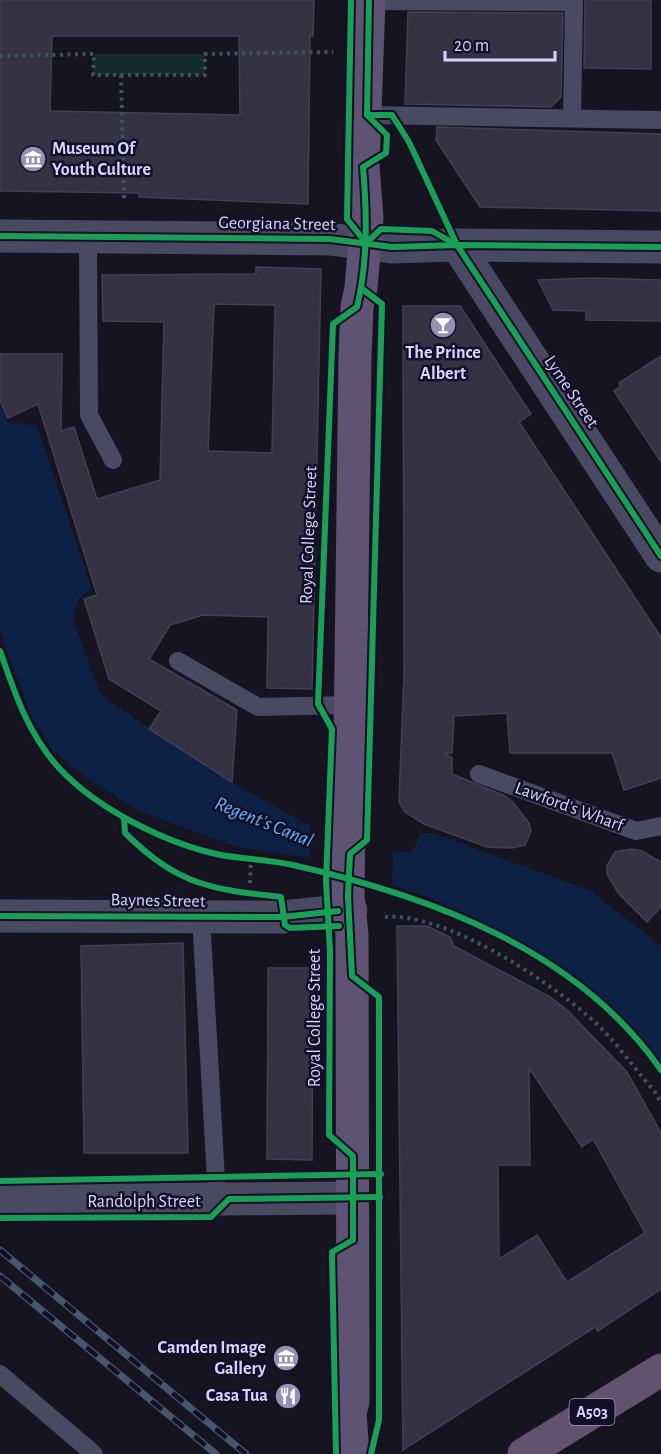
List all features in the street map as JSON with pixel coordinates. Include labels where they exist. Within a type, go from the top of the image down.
[{"type":"highway","name":"A503","points":[[524,1454],[661,1370]]},
{"type":"main road","name":"Royal College Street","points":[[353,1454],[350,1413],[353,1401],[349,705],[355,346],[357,307],[366,243],[363,167],[367,115],[369,1]]},
{"type":"street","name":"Georgiana Street","points":[[0,236],[330,239],[392,247],[457,245],[661,247]]},
{"type":"street","name":"Lyme Street","points":[[457,245],[661,555]]},
{"type":"street","name":"Baynes Street","points":[[0,916],[282,917],[349,903]]},
{"type":"street","name":"Randolph Street","points":[[0,1201],[217,1197],[352,1198]]},
{"type":"lane","points":[[369,1],[574,2],[572,118]]},
{"type":"lane","points":[[367,115],[661,120]]},
{"type":"lane","points":[[88,237],[89,415],[112,460]]},
{"type":"lane","points":[[178,661],[258,707],[349,705]]},
{"type":"lane","name":"Lawford's Wharf","points":[[479,774],[636,831],[661,826]]},
{"type":"lane","points":[[201,916],[217,1197]]},
{"type":"lane","points":[[0,1374],[94,1454]]},
{"type":"path","points":[[0,56],[94,54],[93,75],[205,75],[205,54],[340,52]]},
{"type":"path","points":[[121,75],[124,212]]},
{"type":"path","points":[[241,857],[261,860]]},
{"type":"path","points":[[250,884],[251,858]]},
{"type":"path","points":[[383,917],[411,917],[457,933],[553,990],[589,1017],[655,1092],[661,1103]]},
{"type":"green space","points":[[94,54],[205,54],[205,75],[93,75]]},
{"type":"water","name":"Regent's Canal","points":[[0,405],[8,422],[37,426],[92,589],[79,598],[73,620],[99,690],[105,699],[232,782],[304,823],[393,852],[412,852],[420,834],[432,833],[591,891],[661,946],[661,1064],[631,1025],[599,995],[564,968],[486,924],[425,896],[310,858],[238,847],[139,811],[89,780],[53,751],[31,715],[0,632]]},
{"type":"pier","points":[[310,821],[393,849],[392,891],[310,862]]},
{"type":"building","points":[[0,0],[314,0],[313,36],[310,36],[308,204],[139,197],[139,193],[0,191]],"holes":[[[52,36],[239,36],[240,115],[50,111]]]},
{"type":"building","points":[[585,0],[651,0],[651,69],[584,68]]},
{"type":"building","points":[[408,12],[563,13],[561,97],[551,107],[405,104]]},
{"type":"building","points":[[437,127],[661,134],[661,211],[480,207],[436,140]]},
{"type":"building","points":[[256,267],[321,269],[312,689],[267,688],[268,617],[203,615],[170,625],[149,659],[237,710],[232,782],[149,729],[161,711],[109,679],[84,599],[97,595],[38,404],[8,418],[0,401],[0,354],[62,354],[61,431],[74,427],[97,499],[160,480],[164,322],[103,321],[102,275],[256,274]],"holes":[[[214,304],[275,305],[272,453],[208,451]]]},
{"type":"building","points":[[593,278],[661,280],[661,321],[586,320],[586,311],[553,310],[538,280]]},
{"type":"building","points":[[403,306],[460,306],[531,414],[519,422],[661,637],[661,778],[624,790],[612,753],[510,753],[507,713],[454,716],[452,753],[445,753],[452,758],[452,774],[503,795],[512,801],[529,823],[531,831],[525,845],[512,848],[487,847],[424,824],[405,812],[399,802],[404,673]]},
{"type":"building","points":[[661,356],[661,462],[614,391],[621,386],[619,383]]},
{"type":"building","points":[[631,849],[642,851],[661,862],[661,907],[647,922],[619,894],[607,874],[607,866],[615,852]]},
{"type":"building","points":[[397,926],[427,926],[450,937],[454,946],[550,997],[568,1011],[627,1072],[661,1133],[661,1289],[598,1331],[595,1327],[403,1450]],"holes":[[[529,1068],[582,1147],[593,1139],[645,1233],[567,1282],[537,1235],[499,1259],[498,1165],[530,1165]]]},
{"type":"building","points":[[183,943],[188,1153],[84,1153],[81,946]]},
{"type":"building","points":[[268,968],[313,968],[312,1160],[267,1159]]},
{"type":"railway","points":[[0,1250],[246,1454]]},
{"type":"railway","points":[[0,1276],[216,1454]]},
{"type":"cycle path","points":[[351,0],[347,219],[366,243]]},
{"type":"cycle path","points":[[336,1454],[332,1252],[353,1240],[353,1156],[329,1135],[330,952],[326,881],[332,729],[318,704],[333,324],[357,307],[366,237],[363,167],[386,153],[387,135],[367,115],[369,0]]},
{"type":"cycle path","points":[[367,115],[392,115],[409,142],[457,245],[661,556]]},
{"type":"cycle path","points":[[366,243],[381,229],[432,231],[457,245]]},
{"type":"cycle path","points":[[0,236],[330,239],[392,247],[457,245],[661,247]]},
{"type":"cycle path","points":[[361,288],[382,304],[367,840],[350,854],[348,896],[352,976],[379,997],[379,1420],[371,1454]]},
{"type":"cycle path","points":[[0,651],[24,713],[48,755],[75,783],[113,811],[178,843],[221,855],[293,865],[345,878],[397,893],[497,934],[544,961],[588,992],[627,1028],[661,1070]]},
{"type":"cycle path","points":[[124,818],[125,833],[162,864],[179,874],[214,887],[281,897],[285,925],[290,928],[339,926]]},
{"type":"cycle path","points":[[0,916],[282,917],[338,911]]},
{"type":"cycle path","points":[[0,1181],[381,1174]]},
{"type":"cycle path","points":[[0,1218],[211,1217],[229,1199],[380,1197]]},
{"type":"place","name":"Museum Of Youth Culture","points":[[33,159]]},
{"type":"place","name":"The Prince Albert","points":[[443,325]]},
{"type":"place","name":"Camden Image Gallery","points":[[286,1358]]},
{"type":"place","name":"Casa Tua","points":[[288,1396]]}]
